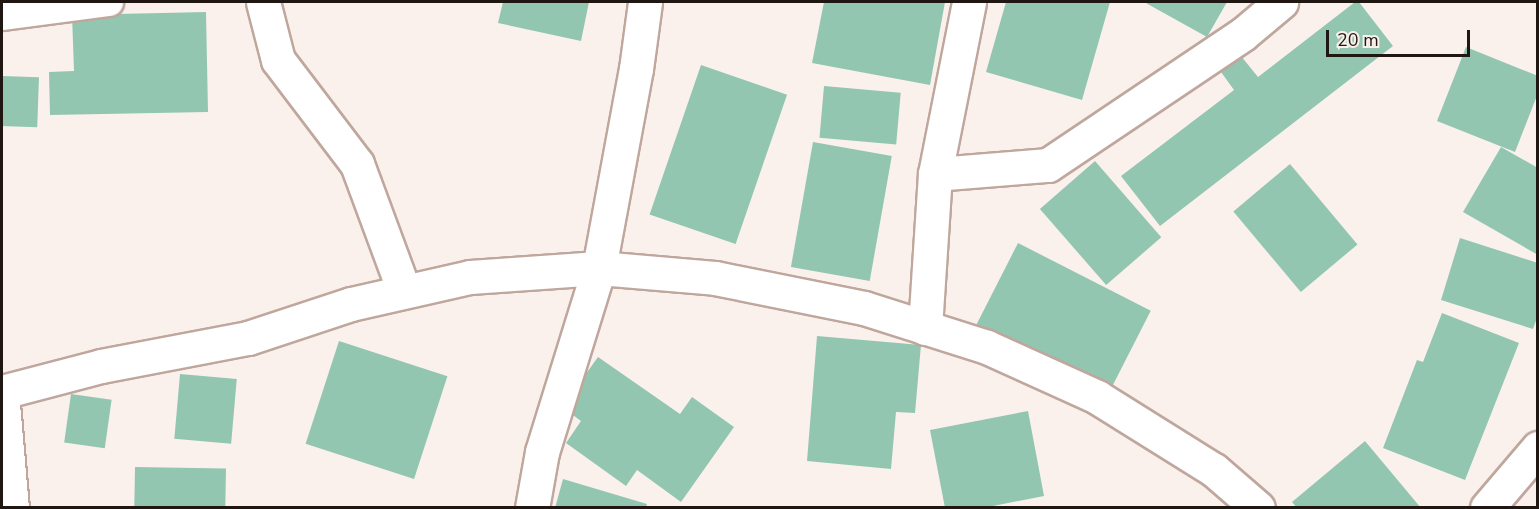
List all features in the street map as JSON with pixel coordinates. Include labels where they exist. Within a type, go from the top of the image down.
[{"type":"street","points":[[263,2],[278,60],[357,165],[404,291]]},
{"type":"street","points":[[532,507],[542,452],[599,268],[636,69],[645,2]]},
{"type":"street","points":[[925,328],[935,174],[969,2]]},
{"type":"street","points":[[935,174],[1048,165],[1234,40],[1281,2]]},
{"type":"street","points":[[12,507],[2,392],[101,366],[248,338],[351,303],[470,276],[599,268],[715,278],[864,308],[987,347],[1097,396],[1214,470],[1258,507]]},
{"type":"street","points":[[1487,507],[1538,448]]},
{"type":"lane","points":[[2,16],[109,2]]},
{"type":"building","points":[[503,2],[589,2],[581,41],[498,23]]},
{"type":"building","points":[[824,2],[945,2],[930,85],[812,63]]},
{"type":"building","points":[[1006,2],[1110,2],[1082,100],[986,72]]},
{"type":"building","points":[[1144,2],[1227,2],[1207,37]]},
{"type":"building","points":[[1355,2],[1359,2],[1393,46],[1160,226],[1121,176],[1234,90],[1221,72],[1241,56],[1258,77]]},
{"type":"building","points":[[206,12],[208,112],[50,115],[49,72],[74,71],[72,15]]},
{"type":"building","points":[[1466,47],[1538,76],[1538,93],[1515,152],[1437,121]]},
{"type":"building","points":[[701,65],[787,95],[736,244],[650,214]]},
{"type":"building","points":[[2,76],[39,77],[37,127],[2,126]]},
{"type":"building","points":[[824,86],[901,93],[896,145],[819,138]]},
{"type":"building","points":[[813,142],[892,156],[870,281],[791,267]]},
{"type":"building","points":[[1501,147],[1538,168],[1538,255],[1463,212]]},
{"type":"building","points":[[1095,161],[1161,237],[1106,285],[1040,209]]},
{"type":"building","points":[[1290,164],[1357,244],[1301,292],[1233,212]]},
{"type":"building","points":[[1460,238],[1538,263],[1538,315],[1533,329],[1441,300]]},
{"type":"building","points":[[1018,243],[1151,311],[1108,394],[975,327]]},
{"type":"building","points":[[1442,313],[1519,343],[1465,480],[1383,448],[1417,360],[1423,362]]},
{"type":"building","points":[[817,336],[921,345],[915,413],[896,412],[891,469],[807,461]]},
{"type":"building","points":[[339,341],[447,376],[414,479],[306,444]]},
{"type":"building","points":[[598,357],[680,414],[692,397],[734,427],[681,502],[637,470],[626,486],[566,443],[581,421],[562,407]]},
{"type":"building","points":[[180,374],[237,379],[231,444],[174,439]]},
{"type":"building","points":[[71,394],[112,400],[105,448],[64,443]]},
{"type":"building","points":[[1028,411],[1044,496],[983,508],[945,508],[930,430]]},
{"type":"building","points":[[1365,441],[1421,508],[1297,508],[1292,502]]},
{"type":"building","points":[[135,467],[226,469],[225,508],[134,508]]},
{"type":"building","points":[[563,479],[647,504],[646,508],[555,508]]}]
